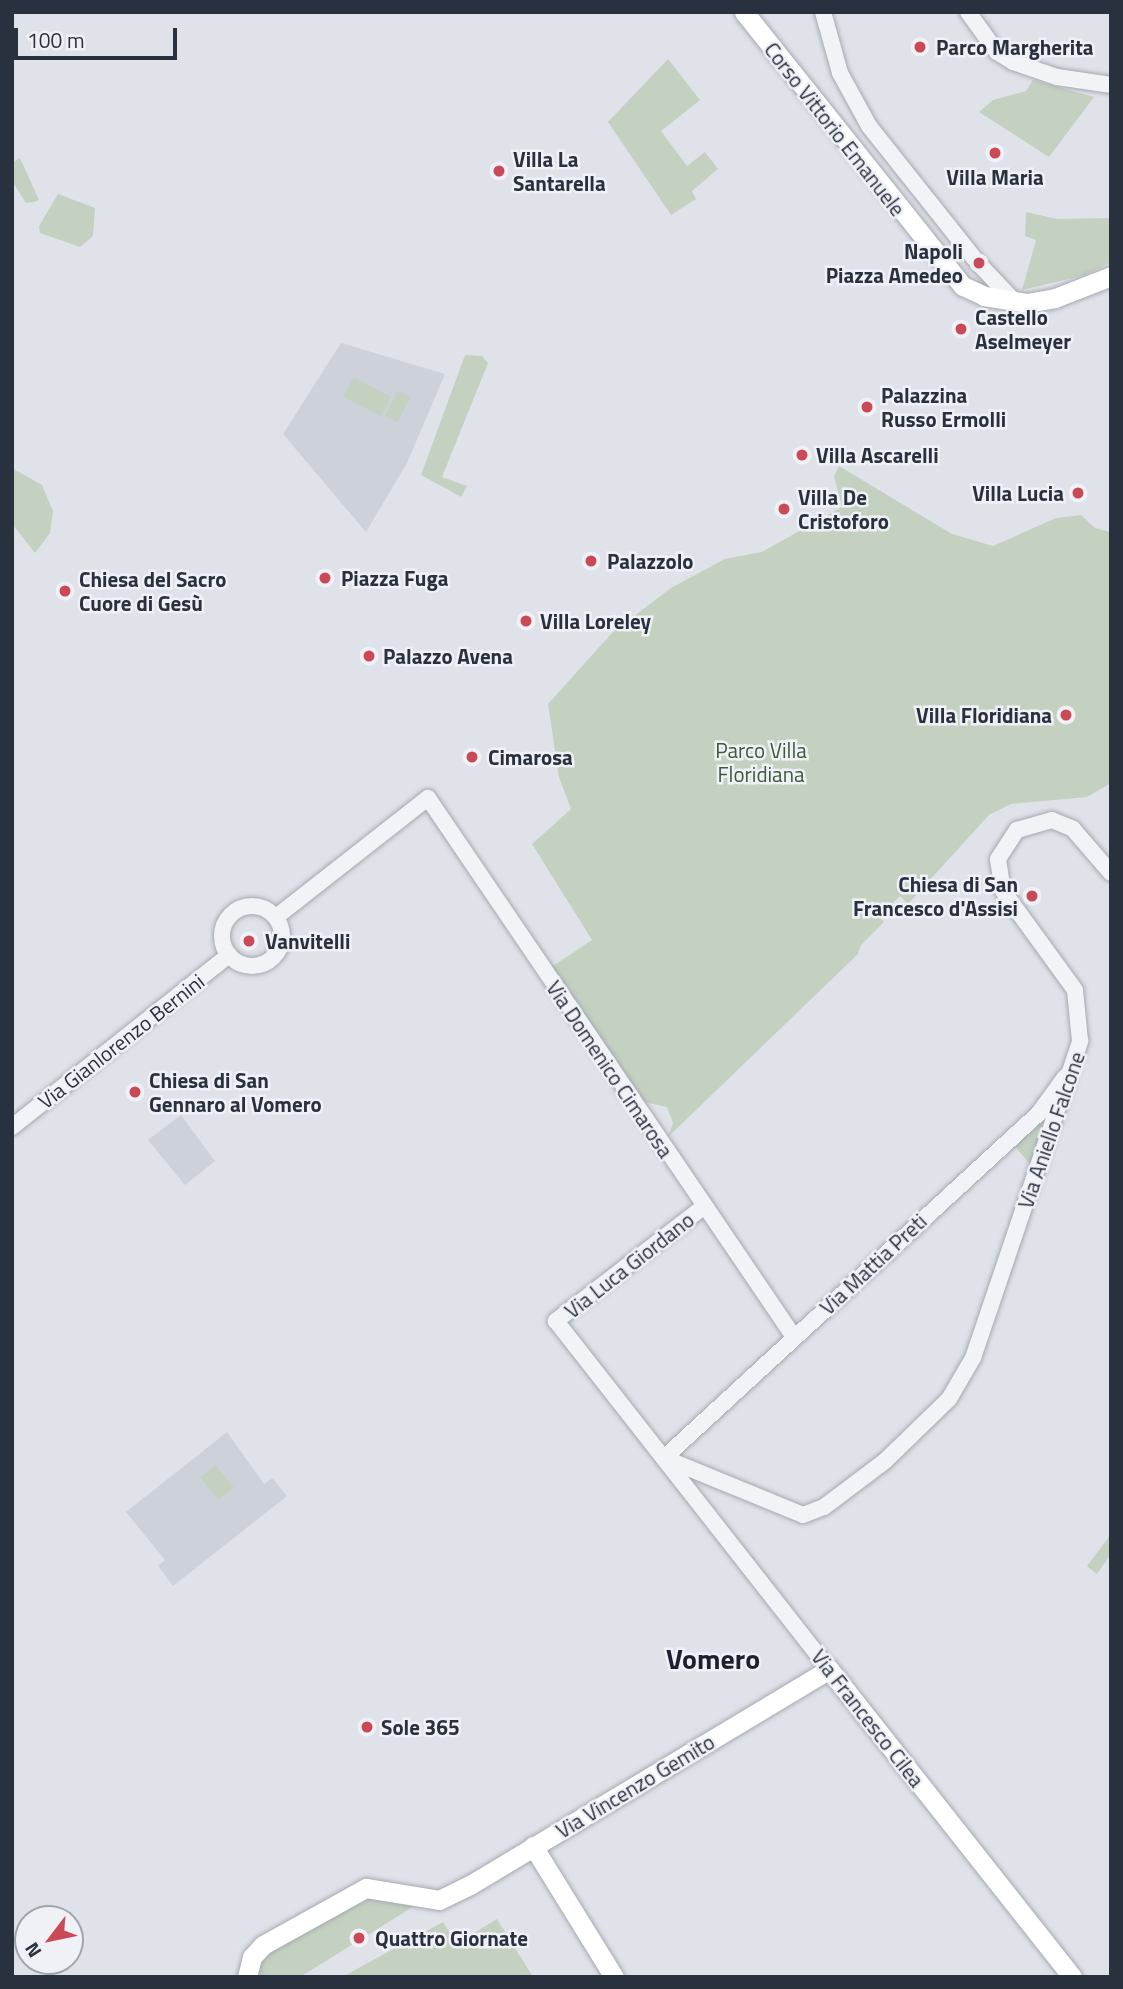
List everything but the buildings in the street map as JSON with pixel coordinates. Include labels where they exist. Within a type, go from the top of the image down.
[{"type":"main road","name":"Corso Vittorio Emanuele","points":[[744,12],[960,284],[978,294],[1017,303],[1055,298],[1111,276]]},
{"type":"main road","name":"Via Vincenzo Gemito","points":[[247,1977],[252,1957],[263,1945],[366,1888],[439,1900],[830,1669]]},
{"type":"main road","name":"Via Francesco Cilea","points":[[830,1669],[1072,1977]]},
{"type":"main road","points":[[533,1846],[614,1977]]},
{"type":"street","points":[[823,12],[838,66],[865,119],[980,266],[1017,303]]},
{"type":"street","points":[[968,12],[997,51],[1010,61],[1092,85],[1111,85]]},
{"type":"street","points":[[1092,85],[1111,73]]},
{"type":"street","points":[[960,284],[979,287],[980,266]]},
{"type":"street","name":"Via Domenico Cimarosa","points":[[276,917],[428,798],[702,1208],[794,1337]]},
{"type":"street","name":"Via Aniello Falcone","points":[[664,1458],[789,1513],[803,1515],[824,1507],[928,1424],[968,1366],[1080,1041],[1075,990],[1003,891],[998,859],[1017,830],[1052,820],[1073,829],[1111,873]]},
{"type":"street","points":[[254,906],[276,917],[282,942],[272,958],[246,965],[229,955],[223,928],[234,912],[254,906]]},
{"type":"street","name":"Via Gianlorenzo Bernini","points":[[12,1127],[229,955]]},
{"type":"street","name":"Via Mattia Preti","points":[[664,1458],[1039,1112],[1074,1063]]},
{"type":"street","name":"Via Luca Giordano","points":[[556,1321],[702,1208]]},
{"type":"street","name":"Via Francesco Cilea","points":[[556,1321],[830,1669]]},
{"type":"shaded area","points":[[341,343],[445,374],[407,463],[366,532],[283,434]]},
{"type":"shaded area","points":[[181,1115],[215,1161],[185,1185],[148,1140]]},
{"type":"shaded area","points":[[227,1432],[264,1484],[272,1478],[287,1496],[173,1586],[158,1566],[165,1560],[126,1512]]},
{"type":"green space","points":[[668,59],[700,100],[661,131],[687,166],[705,152],[718,169],[692,191],[696,199],[671,215],[608,122]]},
{"type":"green space","points":[[1033,80],[1094,97],[1049,157],[979,112],[993,100],[1026,91]]},
{"type":"green space","points":[[20,158],[39,200],[34,202],[26,203],[12,181],[13,162]]},
{"type":"green space","points":[[58,194],[95,208],[93,236],[80,247],[40,233],[39,226]]},
{"type":"green space","points":[[1026,212],[1057,219],[1111,218],[1111,262],[1085,275],[1022,290],[1036,240],[1025,236]]},
{"type":"green space","points":[[465,355],[482,356],[488,363],[442,477],[467,486],[461,497],[421,475]]},
{"type":"green space","points":[[354,377],[391,397],[381,416],[343,397]]},
{"type":"green space","points":[[398,391],[410,397],[398,422],[385,416]]},
{"type":"green space","name":"Parco Villa Floridiana","points":[[839,466],[952,534],[993,546],[1056,518],[1081,515],[1095,528],[1111,532],[1111,783],[1087,797],[1011,804],[989,815],[908,904],[900,896],[879,916],[884,922],[861,945],[858,954],[668,1137],[673,1123],[667,1107],[643,1102],[550,968],[592,940],[532,844],[571,809],[559,777],[548,704],[612,633],[671,588],[725,559],[762,552],[842,507],[834,476]]},
{"type":"green space","points":[[12,468],[42,485],[53,511],[50,533],[35,553],[12,524]]},
{"type":"green space","points":[[1039,1123],[1043,1125],[1033,1168],[1014,1145]]},
{"type":"green space","points":[[215,1465],[234,1488],[218,1500],[200,1477]]},
{"type":"green space","points":[[1111,1534],[1111,1554],[1097,1574],[1087,1566]]},
{"type":"green space","points":[[370,1894],[416,1905],[300,1977],[257,1977],[262,1957]]},
{"type":"green space","points":[[497,1919],[533,1977],[342,1977],[443,1922],[456,1944]]},
{"type":"place","name":"Parco Margherita","points":[[920,47]]},
{"type":"place","name":"Villa Maria","points":[[995,153]]},
{"type":"place","name":"Villa La Santarella","points":[[499,171]]},
{"type":"place","name":"Napoli Piazza Amedeo","points":[[979,263]]},
{"type":"place","name":"Castello Aselmeyer","points":[[961,329]]},
{"type":"place","name":"Palazzina Russo Ermolli","points":[[867,407]]},
{"type":"place","name":"Villa Ascarelli","points":[[802,455]]},
{"type":"place","name":"Villa Lucia","points":[[1078,493]]},
{"type":"place","name":"Villa De Cristoforo","points":[[784,509]]},
{"type":"place","name":"Palazzolo","points":[[591,561]]},
{"type":"place","name":"Piazza Fuga","points":[[325,578]]},
{"type":"place","name":"Chiesa del Sacro Cuore di Gesù","points":[[65,591]]},
{"type":"place","name":"Villa Loreley","points":[[526,621]]},
{"type":"place","name":"Palazzo Avena","points":[[369,656]]},
{"type":"place","name":"Villa Floridiana","points":[[1066,715]]},
{"type":"place","name":"Cimarosa","points":[[472,757]]},
{"type":"place","name":"Chiesa di San Francesco d'Assisi","points":[[1032,896]]},
{"type":"place","name":"Vanvitelli","points":[[249,941]]},
{"type":"place","name":"Chiesa di San Gennaro al Vomero","points":[[135,1092]]},
{"type":"place","name":"Sole 365","points":[[367,1727]]},
{"type":"place","name":"Quattro Giornate","points":[[359,1938]]},
{"type":"district","name":"Vomero","points":[[713,1659]]}]
